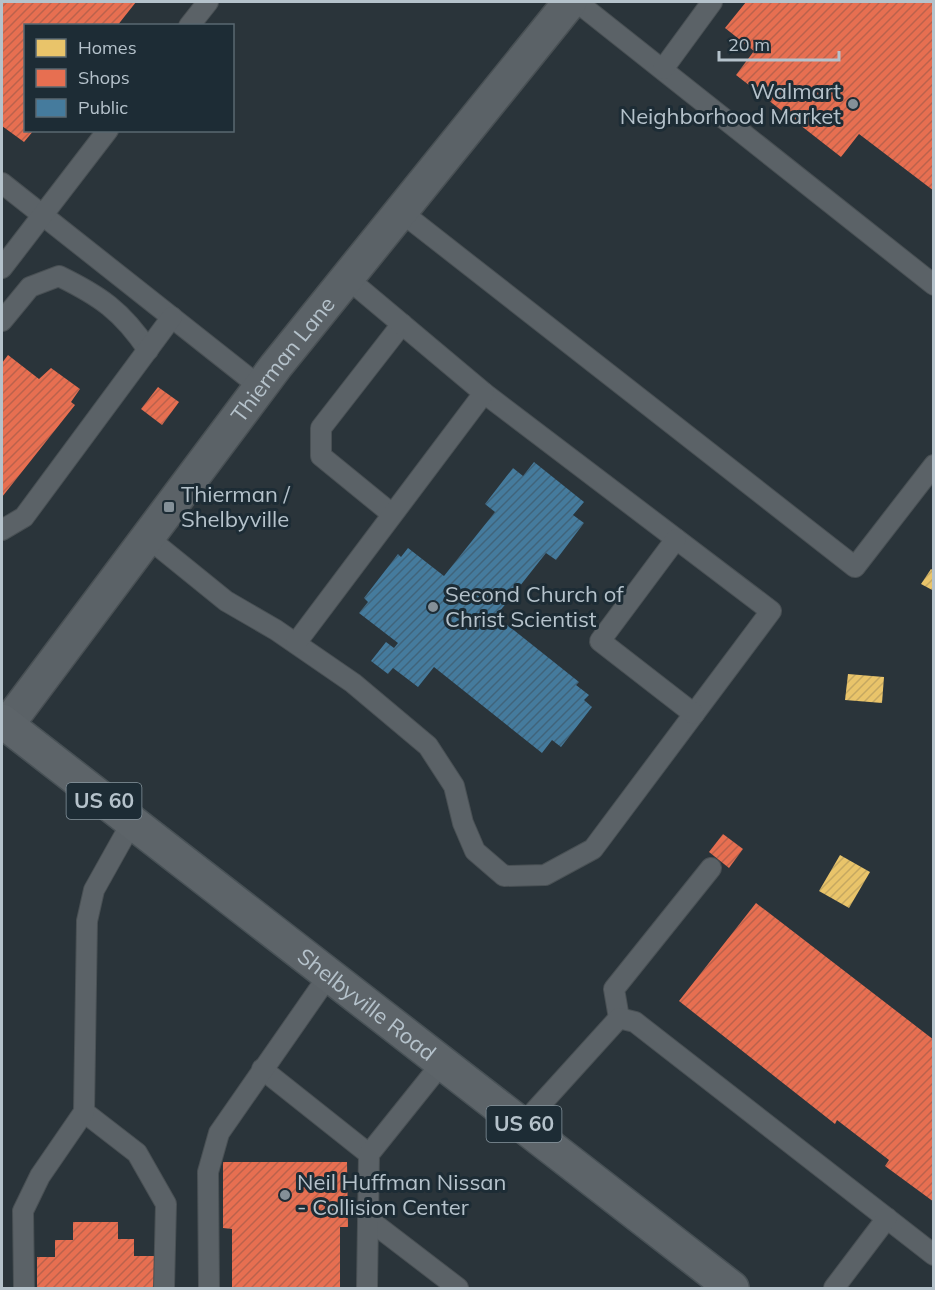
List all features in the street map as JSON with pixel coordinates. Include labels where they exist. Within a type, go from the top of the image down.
[{"type":"main road","name":"Shelbyville Road","points":[[3,725],[132,822],[732,1288]]},
{"type":"street","name":"Thierman Lane","points":[[3,725],[260,387],[570,2]]},
{"type":"lane","points":[[191,24],[208,2]]},
{"type":"lane","points":[[577,2],[933,285]]},
{"type":"lane","points":[[663,69],[712,2]]},
{"type":"lane","points":[[2,268],[106,132]]},
{"type":"lane","points":[[2,183],[260,387]]},
{"type":"lane","points":[[400,212],[855,567],[933,465]]},
{"type":"lane","points":[[2,321],[30,287],[59,276],[90,291],[129,322],[148,350]]},
{"type":"lane","points":[[147,537],[226,601],[296,644],[353,683],[428,746],[454,786],[463,823],[475,851],[504,876],[545,875],[593,849],[771,610],[484,393],[347,278]]},
{"type":"lane","points":[[2,530],[24,518],[172,317]]},
{"type":"lane","points":[[392,514],[321,456],[321,428],[402,324]]},
{"type":"lane","points":[[296,644],[484,393]]},
{"type":"lane","points":[[676,538],[600,642],[694,714]]},
{"type":"lane","points":[[24,1288],[22,1211],[40,1176],[84,1112],[87,921],[94,890],[132,822]]},
{"type":"lane","points":[[619,1018],[614,989],[711,868]]},
{"type":"lane","points":[[209,1288],[208,1172],[219,1133],[329,975]]},
{"type":"lane","points":[[523,1124],[619,1018]]},
{"type":"lane","points":[[619,1018],[635,1022],[933,1255]]},
{"type":"lane","points":[[367,1288],[369,1154],[442,1063]]},
{"type":"lane","points":[[262,1069],[369,1154]]},
{"type":"lane","points":[[84,1112],[137,1153],[166,1204],[164,1288]]},
{"type":"lane","points":[[834,1288],[887,1218]]},
{"type":"lane","points":[[368,1219],[458,1288]]},
{"type":"building: Homes","points":[[931,569],[934,571],[934,591],[921,584]]},
{"type":"building: Homes","points":[[848,674],[884,677],[882,703],[845,700]]},
{"type":"building: Homes","points":[[840,855],[870,872],[849,908],[819,891]]},
{"type":"building: Shops","points":[[2,2],[136,2],[119,24],[24,24],[24,132],[32,132],[24,142],[2,126]]},
{"type":"building: Shops","name":"Walmart Neighborhood Market","points":[[746,2],[934,2],[934,191],[859,134],[841,157],[736,75],[754,51],[725,28]]},
{"type":"building: Shops","points":[[8,355],[39,379],[51,368],[80,389],[71,402],[75,405],[2,497],[2,363]]},
{"type":"building: Shops","points":[[158,387],[179,402],[162,425],[141,409]]},
{"type":"building: Shops","points":[[723,834],[743,849],[729,868],[709,852]]},
{"type":"building: Shops","points":[[756,903],[934,1040],[934,1202],[885,1166],[889,1160],[837,1120],[835,1124],[679,1001]]},
{"type":"building: Shops","name":"Neil Huffman Nissan - Collision Center","points":[[223,1162],[347,1162],[348,1227],[340,1227],[340,1288],[232,1288],[232,1229],[223,1228]]},
{"type":"building: Shops","points":[[73,1222],[118,1222],[118,1239],[134,1239],[134,1256],[154,1256],[154,1288],[37,1288],[37,1257],[55,1257],[55,1240],[73,1240]]},
{"type":"building: Public","name":"Second Church of Christ Scientist","points":[[534,462],[584,502],[573,515],[584,523],[556,560],[546,553],[496,616],[579,682],[576,685],[589,695],[584,700],[592,707],[561,747],[552,740],[542,753],[434,667],[418,687],[393,668],[388,674],[371,661],[386,642],[394,648],[398,643],[359,613],[368,602],[364,598],[398,554],[401,557],[408,548],[444,576],[495,512],[485,504],[513,468],[523,476]]},
{"type":"place","name":"Walmart Neighborhood Market","points":[[853,104]]},
{"type":"place","name":"Thierman / Shelbyville","points":[[169,507]]},
{"type":"place","name":"Second Church of Christ Scientist","points":[[433,607]]},
{"type":"place","name":"Neil Huffman Nissan - Collision Center","points":[[285,1195]]}]
